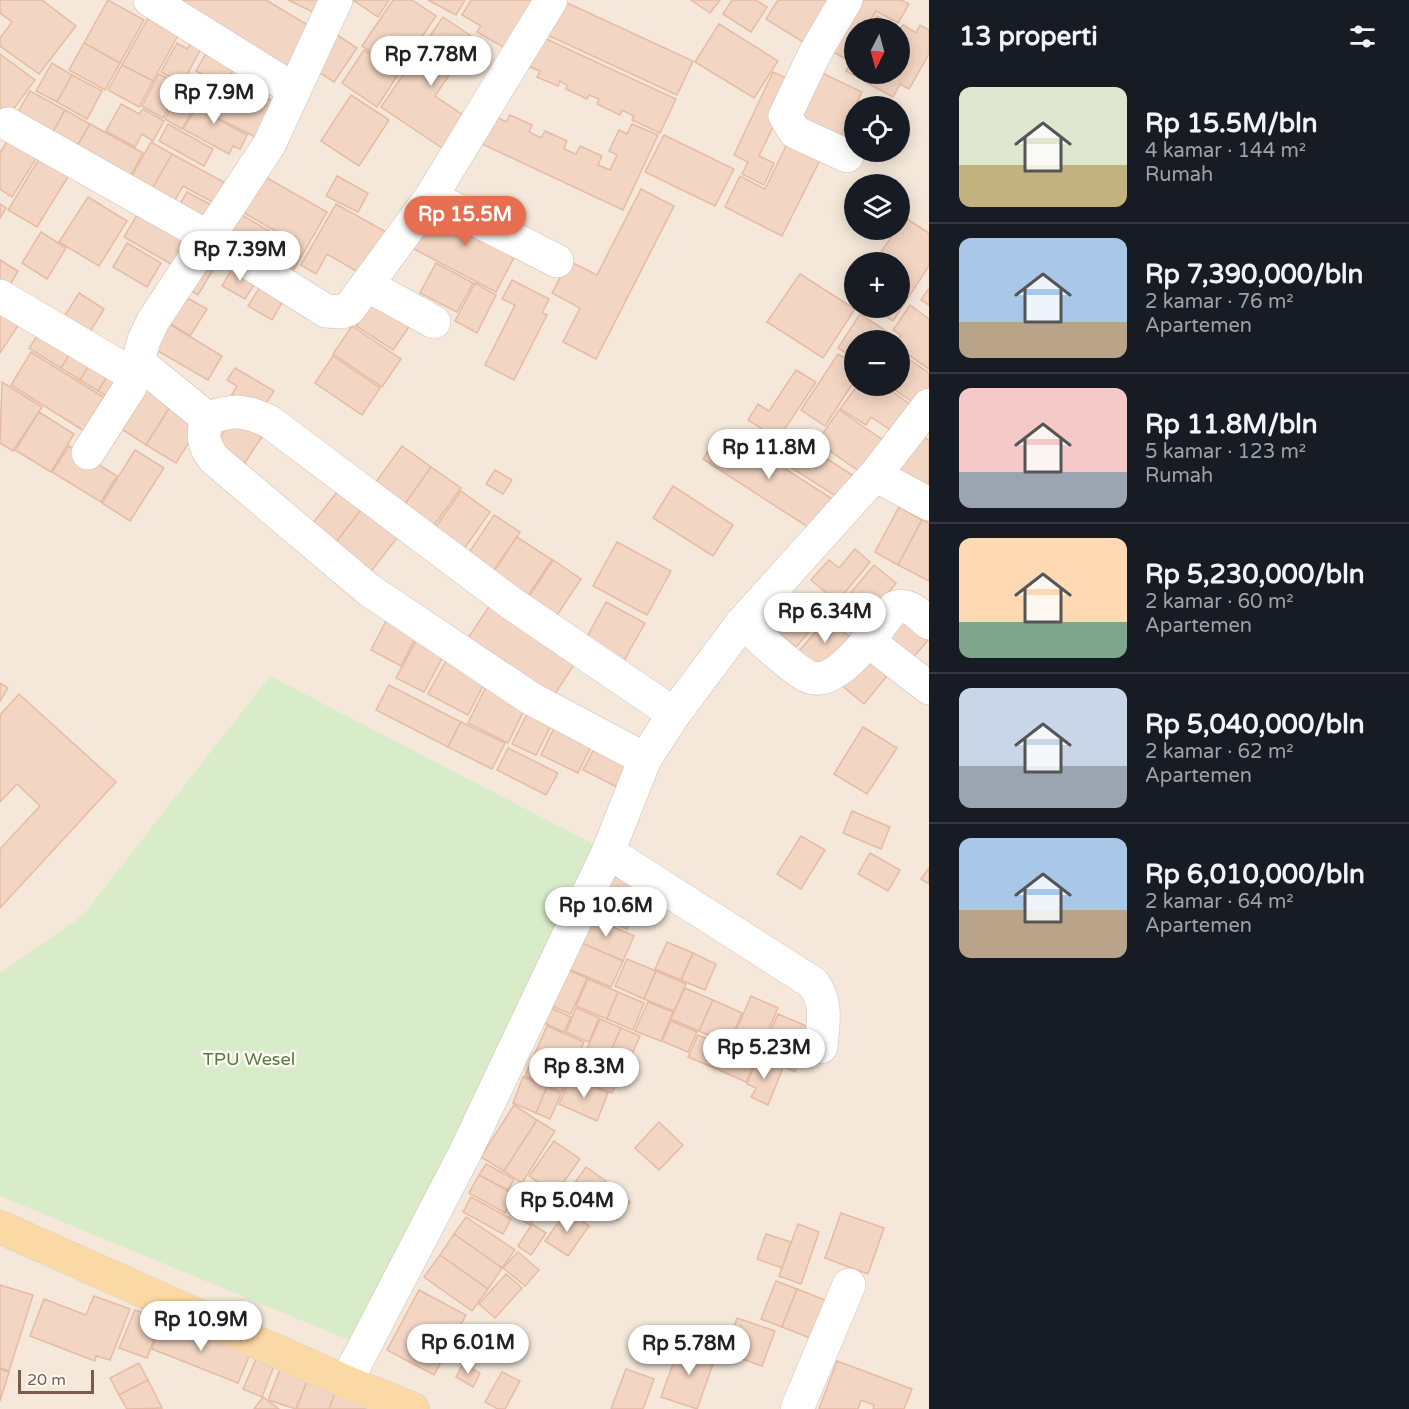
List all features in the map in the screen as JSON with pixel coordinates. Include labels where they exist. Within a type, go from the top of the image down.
[{"type":"main road","points":[[0,1227],[346,1382],[413,1409]]},
{"type":"street","points":[[150,0],[293,89]]},
{"type":"street","points":[[88,453],[136,369],[144,340],[153,321],[269,145],[336,0]]},
{"type":"street","points":[[8,123],[208,237],[326,311],[342,312],[349,309],[431,197],[551,0]]},
{"type":"street","points":[[844,155],[795,132],[785,116],[816,53],[846,0]]},
{"type":"street","points":[[431,197],[557,261]]},
{"type":"street","points":[[367,285],[434,322]]},
{"type":"street","points":[[0,296],[136,369],[207,418]]},
{"type":"street","points":[[346,1382],[465,1153],[608,852],[645,759],[674,714],[742,622],[875,475],[929,405]]},
{"type":"street","points":[[207,418],[233,410],[270,422],[511,603],[674,714]]},
{"type":"street","points":[[207,418],[203,434],[204,443],[214,459],[369,590],[530,698],[645,759]]},
{"type":"street","points":[[875,475],[929,504]]},
{"type":"street","points":[[742,622],[808,677],[824,678],[841,670],[899,606],[911,608],[929,622]]},
{"type":"street","points":[[867,640],[929,688]]},
{"type":"street","points":[[608,852],[813,983],[821,994],[825,1006],[821,1047]]},
{"type":"street","points":[[797,1409],[849,1286]]},
{"type":"shaded area","points":[[0,0],[929,0],[929,1409],[0,1409]]},
{"type":"green space","name":"TPU Wesel","points":[[270,676],[597,846],[356,1343],[0,1196],[0,973],[83,915]]},
{"type":"building","points":[[0,0],[42,0],[76,26],[39,74],[0,46],[0,38],[12,22],[0,13]]},
{"type":"building","points":[[108,0],[144,20],[120,63],[84,43]]},
{"type":"building","points":[[155,0],[266,0],[311,27],[283,76]]},
{"type":"building","points":[[288,0],[322,0],[315,13]]},
{"type":"building","points":[[353,0],[389,0],[378,17]]},
{"type":"building","points":[[393,0],[412,0],[436,16],[399,71],[362,46]]},
{"type":"building","points":[[428,0],[465,0],[456,15]]},
{"type":"building","points":[[471,0],[540,0],[510,51],[477,32],[481,26],[462,15]]},
{"type":"building","points":[[561,0],[693,61],[677,95],[545,34]]},
{"type":"building","points":[[691,0],[720,0],[710,13]]},
{"type":"building","points":[[732,0],[756,0],[767,7],[751,32],[723,14]]},
{"type":"building","points":[[778,0],[840,0],[811,47],[766,19]]},
{"type":"building","points":[[852,0],[901,0],[909,4],[901,18],[889,18],[876,11],[872,18],[844,18],[844,58],[825,48]]},
{"type":"building","points":[[152,11],[182,28],[153,81],[122,65]]},
{"type":"building","points":[[443,17],[474,38],[435,96],[469,119],[448,152],[381,107]]},
{"type":"building","points":[[719,24],[778,61],[754,98],[695,62]]},
{"type":"building","points":[[920,25],[929,30],[929,54],[909,89],[900,84],[910,84],[910,29],[916,33]]},
{"type":"building","points":[[331,31],[357,48],[334,82],[308,65]]},
{"type":"building","points":[[195,36],[205,41],[182,84],[161,72],[177,43],[187,49]]},
{"type":"building","points":[[542,37],[676,99],[660,133],[632,120],[634,116],[622,110],[620,115],[597,104],[599,99],[589,95],[587,99],[566,89],[567,85],[560,81],[558,86],[537,77],[540,71],[528,66]]},
{"type":"building","points":[[84,43],[120,63],[105,90],[69,70]]},
{"type":"building","points":[[209,48],[237,63],[225,86],[196,71]]},
{"type":"building","points":[[364,50],[399,73],[377,107],[342,83]]},
{"type":"building","points":[[0,54],[35,80],[6,119],[0,115]]},
{"type":"building","points":[[52,63],[72,75],[57,102],[36,91]]},
{"type":"building","points":[[122,65],[153,81],[139,107],[108,90]]},
{"type":"building","points":[[241,70],[267,84],[261,95],[280,105],[261,140],[216,117]]},
{"type":"building","points":[[773,72],[794,82],[759,156],[774,163],[764,185],[742,174],[748,162],[734,155]]},
{"type":"building","points":[[822,73],[862,92],[860,96],[844,96],[844,130],[841,136],[801,117]]},
{"type":"building","points":[[159,74],[181,86],[163,118],[142,106]]},
{"type":"building","points":[[72,75],[102,91],[87,119],[57,102]]},
{"type":"building","points":[[869,84],[900,84],[894,96]]},
{"type":"building","points":[[184,85],[201,94],[182,129],[165,119]]},
{"type":"building","points":[[210,87],[223,95],[212,116],[247,135],[240,149],[233,146],[229,154],[183,129]]},
{"type":"building","points":[[30,91],[65,110],[47,143],[12,123]]},
{"type":"building","points":[[351,95],[389,120],[359,166],[321,141]]},
{"type":"building","points":[[121,104],[139,114],[143,109],[164,121],[153,141],[142,134],[135,147],[106,131]]},
{"type":"building","points":[[65,110],[90,124],[71,156],[47,143]]},
{"type":"building","points":[[510,115],[532,125],[529,132],[541,138],[545,131],[567,141],[564,149],[576,154],[580,146],[602,156],[598,165],[610,170],[617,155],[609,151],[619,130],[627,134],[632,124],[658,135],[623,210],[482,144],[495,116],[506,122]]},
{"type":"building","points":[[90,124],[143,153],[125,186],[71,156]]},
{"type":"building","points":[[168,124],[213,149],[204,166],[159,141]]},
{"type":"building","points":[[13,131],[42,149],[12,197],[0,189],[0,153]]},
{"type":"building","points":[[664,135],[734,169],[715,206],[645,172]]},
{"type":"building","points":[[789,140],[822,156],[782,236],[725,207],[740,176],[765,189]]},
{"type":"building","points":[[151,142],[172,154],[150,193],[129,181]]},
{"type":"building","points":[[42,154],[71,172],[37,227],[8,210]]},
{"type":"building","points":[[172,154],[231,186],[220,206],[183,186],[172,205],[150,193]]},
{"type":"building","points":[[260,174],[327,212],[293,271],[273,260],[286,237],[239,210]]},
{"type":"building","points":[[337,176],[368,193],[358,212],[326,196]]},
{"type":"building","points":[[641,189],[674,206],[596,359],[563,342],[580,308],[552,293],[569,261],[597,275]]},
{"type":"building","points":[[187,192],[217,208],[204,230],[174,214]]},
{"type":"building","points":[[88,197],[127,221],[99,266],[59,242]]},
{"type":"building","points":[[144,203],[203,237],[183,271],[124,237]]},
{"type":"building","points":[[434,203],[519,248],[496,292],[410,247]]},
{"type":"building","points":[[0,204],[6,208],[0,218]]},
{"type":"building","points":[[336,204],[388,233],[363,275],[327,254],[316,274],[301,265]]},
{"type":"building","points":[[233,210],[283,239],[266,267],[216,239]]},
{"type":"building","points":[[910,221],[929,233],[929,266],[910,295],[910,252],[881,252],[889,240],[910,240]]},
{"type":"building","points":[[41,232],[66,248],[47,279],[22,263]]},
{"type":"building","points":[[127,243],[161,263],[147,287],[113,267]]},
{"type":"building","points":[[206,243],[223,253],[198,295],[181,285]]},
{"type":"building","points":[[0,260],[18,271],[4,295],[0,293]]},
{"type":"building","points":[[436,263],[473,283],[457,312],[420,293]]},
{"type":"building","points":[[235,264],[258,278],[245,299],[222,286]]},
{"type":"building","points":[[800,274],[844,302],[844,318],[849,318],[823,358],[767,322]]},
{"type":"building","points":[[512,280],[549,299],[542,313],[547,315],[514,380],[485,365],[515,305],[502,299]]},
{"type":"building","points":[[475,283],[496,295],[477,333],[455,321]]},
{"type":"building","points":[[261,285],[284,299],[272,320],[248,306]]},
{"type":"building","points":[[929,288],[929,305],[921,300]]},
{"type":"building","points":[[79,293],[104,309],[85,340],[59,325]]},
{"type":"building","points":[[179,293],[207,309],[190,336],[163,319]]},
{"type":"building","points":[[374,299],[411,324],[393,350],[356,326]]},
{"type":"building","points":[[910,305],[929,319],[929,369],[910,356],[910,330],[893,330],[901,318],[910,318]]},
{"type":"building","points":[[0,307],[21,321],[0,353]]},
{"type":"building","points":[[857,318],[866,318],[884,330],[850,330]]},
{"type":"building","points":[[166,322],[222,356],[208,380],[151,347]]},
{"type":"building","points":[[44,326],[75,346],[61,368],[29,348]]},
{"type":"building","points":[[352,326],[401,359],[382,387],[333,354]]},
{"type":"building","points":[[844,339],[844,352],[838,348]]},
{"type":"building","points":[[75,346],[94,358],[80,380],[61,368]]},
{"type":"building","points":[[31,352],[113,403],[92,436],[11,385]]},
{"type":"building","points":[[838,354],[844,358],[845,396],[825,426],[801,410]]},
{"type":"building","points":[[333,356],[380,388],[362,415],[315,383]]},
{"type":"building","points":[[94,358],[112,369],[98,391],[80,380]]},
{"type":"building","points":[[910,360],[929,373],[929,388],[917,405],[904,396],[910,396]]},
{"type":"building","points":[[235,368],[274,391],[260,413],[231,396],[237,386],[227,380]]},
{"type":"building","points":[[112,369],[129,379],[115,401],[98,391]]},
{"type":"building","points":[[796,370],[816,382],[778,439],[748,420],[758,404],[769,411]]},
{"type":"building","points":[[140,381],[173,402],[146,445],[114,424]]},
{"type":"building","points":[[2,382],[42,407],[13,451],[0,443]]},
{"type":"building","points":[[850,396],[898,396],[914,407],[896,434],[871,417],[866,425],[840,409]]},
{"type":"building","points":[[173,402],[203,420],[176,463],[146,445]]},
{"type":"building","points":[[839,410],[886,442],[863,474],[817,442]]},
{"type":"building","points":[[237,411],[267,429],[244,464],[215,446]]},
{"type":"building","points":[[39,412],[74,434],[51,472],[15,450]]},
{"type":"building","points":[[723,429],[834,500],[814,531],[703,459]]},
{"type":"building","points":[[915,432],[929,440],[929,499],[890,479]]},
{"type":"building","points":[[788,434],[857,478],[842,500],[773,456]]},
{"type":"building","points":[[69,446],[117,476],[101,502],[52,472]]},
{"type":"building","points":[[402,446],[431,467],[400,511],[370,490]]},
{"type":"building","points":[[135,450],[164,468],[130,521],[102,503]]},
{"type":"building","points":[[431,467],[461,488],[429,532],[400,511]]},
{"type":"building","points":[[495,470],[512,480],[503,494],[486,484]]},
{"type":"building","points":[[344,483],[368,501],[333,546],[309,528]]},
{"type":"building","points":[[673,486],[733,525],[713,556],[653,518]]},
{"type":"building","points":[[461,491],[490,512],[459,556],[430,535]]},
{"type":"building","points":[[368,501],[404,529],[369,574],[333,546]]},
{"type":"building","points":[[899,507],[922,520],[898,565],[875,552]]},
{"type":"building","points":[[494,515],[520,532],[487,580],[462,563]]},
{"type":"building","points":[[922,520],[929,523],[929,581],[898,565]]},
{"type":"building","points":[[517,537],[552,560],[523,603],[488,580]]},
{"type":"building","points":[[617,542],[671,571],[647,615],[593,586]]},
{"type":"building","points":[[855,549],[870,562],[837,602],[811,580],[829,560],[839,568]]},
{"type":"building","points":[[553,560],[581,579],[552,623],[524,604]]},
{"type":"building","points":[[874,565],[896,583],[867,620],[844,601]]},
{"type":"building","points":[[777,599],[812,628],[796,647],[761,619]]},
{"type":"building","points":[[606,602],[645,623],[621,666],[583,644]]},
{"type":"building","points":[[490,605],[577,660],[551,700],[464,644]]},
{"type":"building","points":[[908,616],[929,639],[911,660],[887,641]]},
{"type":"building","points":[[387,619],[417,635],[401,666],[371,650]]},
{"type":"building","points":[[827,619],[850,637],[823,670],[799,651]]},
{"type":"building","points":[[421,632],[448,647],[424,692],[396,678]]},
{"type":"building","points":[[867,652],[891,671],[864,704],[840,684]]},
{"type":"building","points":[[447,659],[486,680],[468,715],[428,694]]},
{"type":"building","points":[[0,683],[8,688],[0,701]]},
{"type":"building","points":[[488,683],[528,702],[508,743],[468,723]]},
{"type":"building","points":[[389,685],[461,722],[448,747],[376,710]]},
{"type":"building","points":[[19,694],[116,782],[0,908],[0,849],[40,806],[17,784],[0,802],[0,715]]},
{"type":"building","points":[[530,708],[554,720],[536,755],[512,744]]},
{"type":"building","points":[[461,722],[505,743],[492,769],[448,747]]},
{"type":"building","points":[[555,726],[592,744],[578,773],[541,755]]},
{"type":"building","points":[[863,727],[897,748],[867,794],[834,774]]},
{"type":"building","points":[[596,745],[632,763],[619,788],[583,770]]},
{"type":"building","points":[[508,748],[558,773],[546,795],[497,770]]},
{"type":"building","points":[[852,811],[890,827],[881,849],[843,833]]},
{"type":"building","points":[[801,836],[825,850],[801,889],[777,874]]},
{"type":"building","points":[[870,853],[900,870],[888,891],[858,874]]},
{"type":"building","points":[[929,868],[929,884],[921,879]]},
{"type":"building","points":[[607,873],[644,889],[627,929],[589,913]]},
{"type":"building","points":[[588,916],[634,936],[623,961],[577,941]]},
{"type":"building","points":[[577,941],[623,961],[611,987],[566,968]]},
{"type":"building","points":[[667,942],[693,953],[681,980],[655,969]]},
{"type":"building","points":[[693,953],[716,964],[705,990],[681,980]]},
{"type":"building","points":[[627,959],[656,971],[644,999],[615,986]]},
{"type":"building","points":[[563,968],[587,978],[571,1014],[547,1004]]},
{"type":"building","points":[[656,971],[686,984],[674,1011],[644,999]]},
{"type":"building","points":[[588,979],[618,992],[607,1019],[576,1006]]},
{"type":"building","points":[[685,988],[713,1000],[699,1031],[671,1019]]},
{"type":"building","points":[[618,992],[644,1003],[633,1030],[607,1019]]},
{"type":"building","points":[[751,996],[778,1008],[746,1082],[719,1070]]},
{"type":"building","points":[[713,1000],[742,1013],[729,1044],[699,1031]]},
{"type":"building","points":[[648,1002],[673,1012],[661,1041],[635,1031]]},
{"type":"building","points":[[546,1006],[571,1017],[564,1032],[540,1021]]},
{"type":"building","points":[[576,1008],[599,1018],[589,1042],[566,1032]]},
{"type":"building","points":[[778,1014],[811,1028],[802,1050],[768,1036]]},
{"type":"building","points":[[600,1019],[621,1028],[607,1060],[586,1051]]},
{"type":"building","points":[[671,1021],[697,1032],[688,1052],[662,1041]]},
{"type":"building","points":[[547,1026],[584,1042],[572,1069],[535,1053]]},
{"type":"building","points":[[621,1028],[640,1036],[626,1068],[607,1060]]},
{"type":"building","points":[[698,1035],[727,1047],[717,1069],[688,1057]]},
{"type":"building","points":[[766,1038],[803,1053],[795,1072],[759,1056]]},
{"type":"building","points":[[535,1053],[572,1069],[562,1092],[525,1076]]},
{"type":"building","points":[[582,1053],[622,1071],[612,1093],[572,1076]]},
{"type":"building","points":[[758,1057],[783,1068],[768,1105],[751,1097],[756,1088],[747,1084]]},
{"type":"building","points":[[523,1077],[547,1087],[536,1113],[513,1103]]},
{"type":"building","points":[[571,1077],[608,1093],[597,1121],[559,1104]]},
{"type":"building","points":[[547,1087],[561,1094],[550,1119],[536,1113]]},
{"type":"building","points":[[514,1105],[537,1120],[504,1171],[481,1157]]},
{"type":"building","points":[[537,1120],[555,1131],[522,1183],[504,1171]]},
{"type":"building","points":[[659,1122],[683,1145],[659,1170],[635,1148]]},
{"type":"building","points":[[554,1141],[580,1159],[555,1194],[529,1176]]},
{"type":"building","points":[[486,1164],[514,1179],[508,1190],[479,1175]]},
{"type":"building","points":[[586,1167],[606,1181],[585,1213],[564,1198]]},
{"type":"building","points":[[479,1175],[515,1195],[505,1213],[469,1193]]},
{"type":"building","points":[[526,1185],[547,1199],[530,1225],[509,1212]]},
{"type":"building","points":[[606,1186],[630,1202],[617,1220],[593,1204]]},
{"type":"building","points":[[471,1197],[511,1219],[503,1234],[463,1212]]},
{"type":"building","points":[[567,1210],[589,1226],[568,1256],[545,1241]]},
{"type":"building","points":[[841,1213],[884,1228],[868,1274],[825,1258]]},
{"type":"building","points":[[466,1217],[515,1250],[502,1268],[454,1234]]},
{"type":"building","points":[[532,1224],[546,1233],[531,1255],[518,1246]]},
{"type":"building","points":[[798,1224],[819,1232],[801,1284],[779,1276]]},
{"type":"building","points":[[454,1234],[502,1268],[488,1289],[440,1255]]},
{"type":"building","points":[[766,1234],[791,1242],[782,1268],[757,1259]]},
{"type":"building","points":[[518,1252],[539,1270],[525,1286],[503,1268]]},
{"type":"building","points":[[440,1255],[488,1289],[472,1311],[424,1277]]},
{"type":"building","points":[[506,1274],[522,1288],[495,1318],[479,1304]]},
{"type":"building","points":[[776,1281],[797,1289],[782,1327],[761,1319]]},
{"type":"building","points":[[0,1285],[33,1295],[9,1371],[0,1368]]},
{"type":"building","points":[[797,1289],[830,1302],[815,1340],[782,1327]]},
{"type":"building","points":[[419,1290],[466,1315],[434,1375],[387,1350]]},
{"type":"building","points":[[94,1296],[130,1309],[110,1360],[96,1356],[95,1361],[30,1336],[44,1299],[86,1315]]},
{"type":"building","points":[[135,1310],[161,1320],[147,1358],[119,1348]]},
{"type":"building","points":[[737,1318],[775,1331],[762,1366],[725,1353]]},
{"type":"building","points":[[163,1321],[250,1354],[238,1383],[152,1349]]},
{"type":"building","points":[[702,1345],[718,1350],[697,1409],[661,1397],[679,1347],[699,1355]]},
{"type":"building","points":[[256,1359],[274,1366],[262,1397],[243,1389]]},
{"type":"building","points":[[837,1361],[912,1389],[904,1409],[873,1409],[874,1405],[861,1400],[858,1409],[819,1409]]},
{"type":"building","points":[[139,1363],[148,1380],[119,1395],[110,1378]]},
{"type":"building","points":[[463,1364],[480,1373],[473,1387],[456,1377]]},
{"type":"building","points":[[0,1369],[9,1372],[0,1401]]},
{"type":"building","points":[[280,1369],[308,1379],[296,1409],[268,1400]]},
{"type":"building","points":[[626,1369],[654,1379],[643,1409],[611,1409]]},
{"type":"building","points":[[502,1372],[520,1381],[505,1409],[498,1409],[485,1402]]},
{"type":"building","points":[[308,1379],[336,1391],[329,1409],[296,1409]]},
{"type":"building","points":[[148,1380],[162,1408],[127,1409],[119,1395]]},
{"type":"building","points":[[336,1391],[368,1403],[365,1409],[329,1409]]},
{"type":"building","points":[[263,1397],[279,1409],[254,1409]]}]
